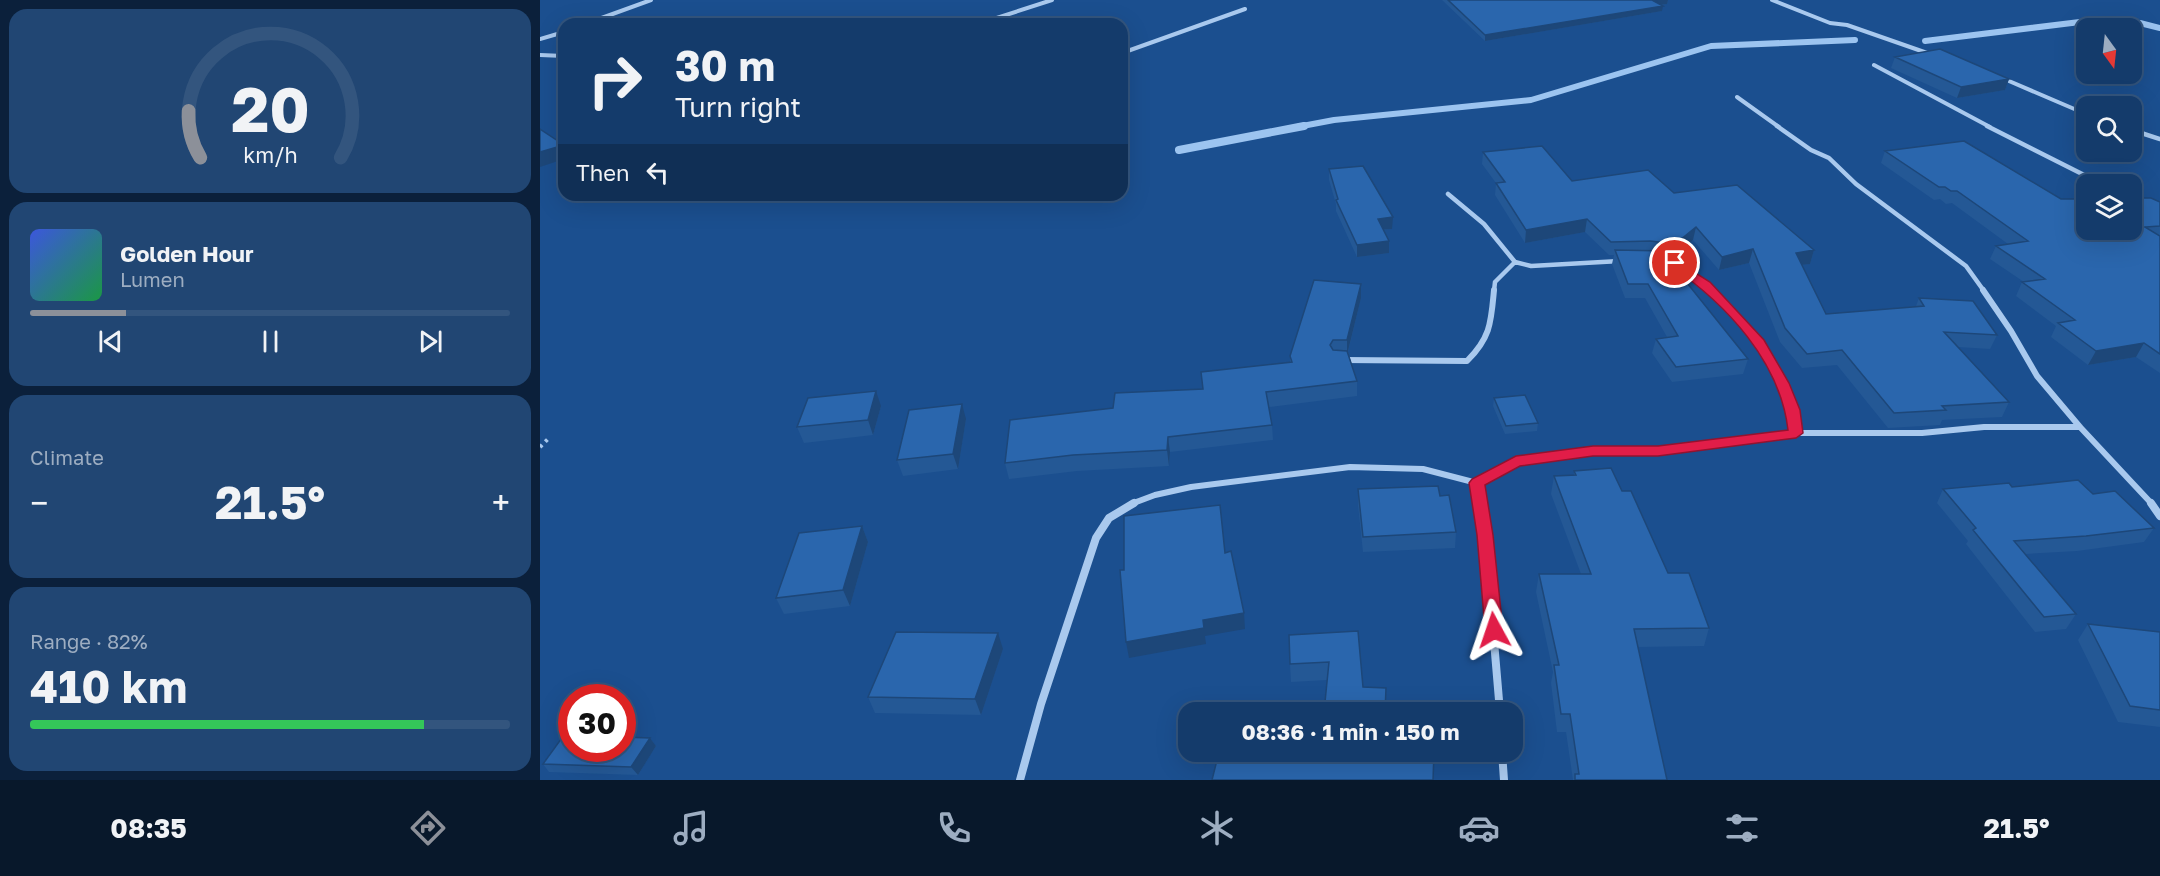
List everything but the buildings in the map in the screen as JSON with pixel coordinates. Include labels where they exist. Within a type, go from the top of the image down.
[{"type":"street","points":[[602,18],[651,0]]},
{"type":"street","points":[[996,18],[1052,0]]},
{"type":"street","points":[[1772,0],[1830,23],[1847,25],[1935,55]]},
{"type":"street","points":[[1128,51],[1245,9]]},
{"type":"street","points":[[540,39],[558,34]]},
{"type":"street","points":[[540,55],[558,56]]},
{"type":"street","points":[[1874,65],[2082,174]]},
{"type":"street","points":[[2001,78],[2076,110]]},
{"type":"street","points":[[1737,97],[1811,150],[1829,158],[1856,184],[1966,266],[2011,330],[2037,376],[2080,427],[2146,496],[2160,516]]},
{"type":"street","points":[[2142,133],[2160,139]]},
{"type":"street","points":[[1448,194],[1484,224],[1515,262],[1531,267],[1632,260]]},
{"type":"street","points":[[1652,259],[1675,263],[1706,284],[1760,343],[1786,392],[1793,410],[1796,433]]},
{"type":"street","points":[[1335,360],[1467,361],[1481,347],[1490,330],[1495,282],[1515,262]]},
{"type":"street","points":[[1020,780],[1027,750],[1096,539],[1107,518],[1146,497],[1189,488],[1335,467],[1419,468],[1477,483],[1516,461],[1593,451],[1658,451],[1796,433],[1922,434],[1984,427],[2080,427]]},
{"type":"street","points":[[1477,483],[1486,547],[1499,702]]},
{"type":"street","points":[[1503,762],[1504,780]]},
{"type":"path","points":[[540,447],[548,439]]},
{"type":"waterway","points":[[1925,41],[2088,21],[2140,23],[2160,28]]},
{"type":"waterway","points":[[1297,127],[1334,120],[1531,100],[1711,46],[1855,40]]},
{"type":"waterway","points":[[1179,150],[1304,126]]},
{"type":"route","points":[[1494,630],[1485,535],[1477,483],[1516,461],[1593,451],[1658,451],[1796,433],[1793,410],[1782,383],[1760,343],[1706,284],[1675,263]]}]
